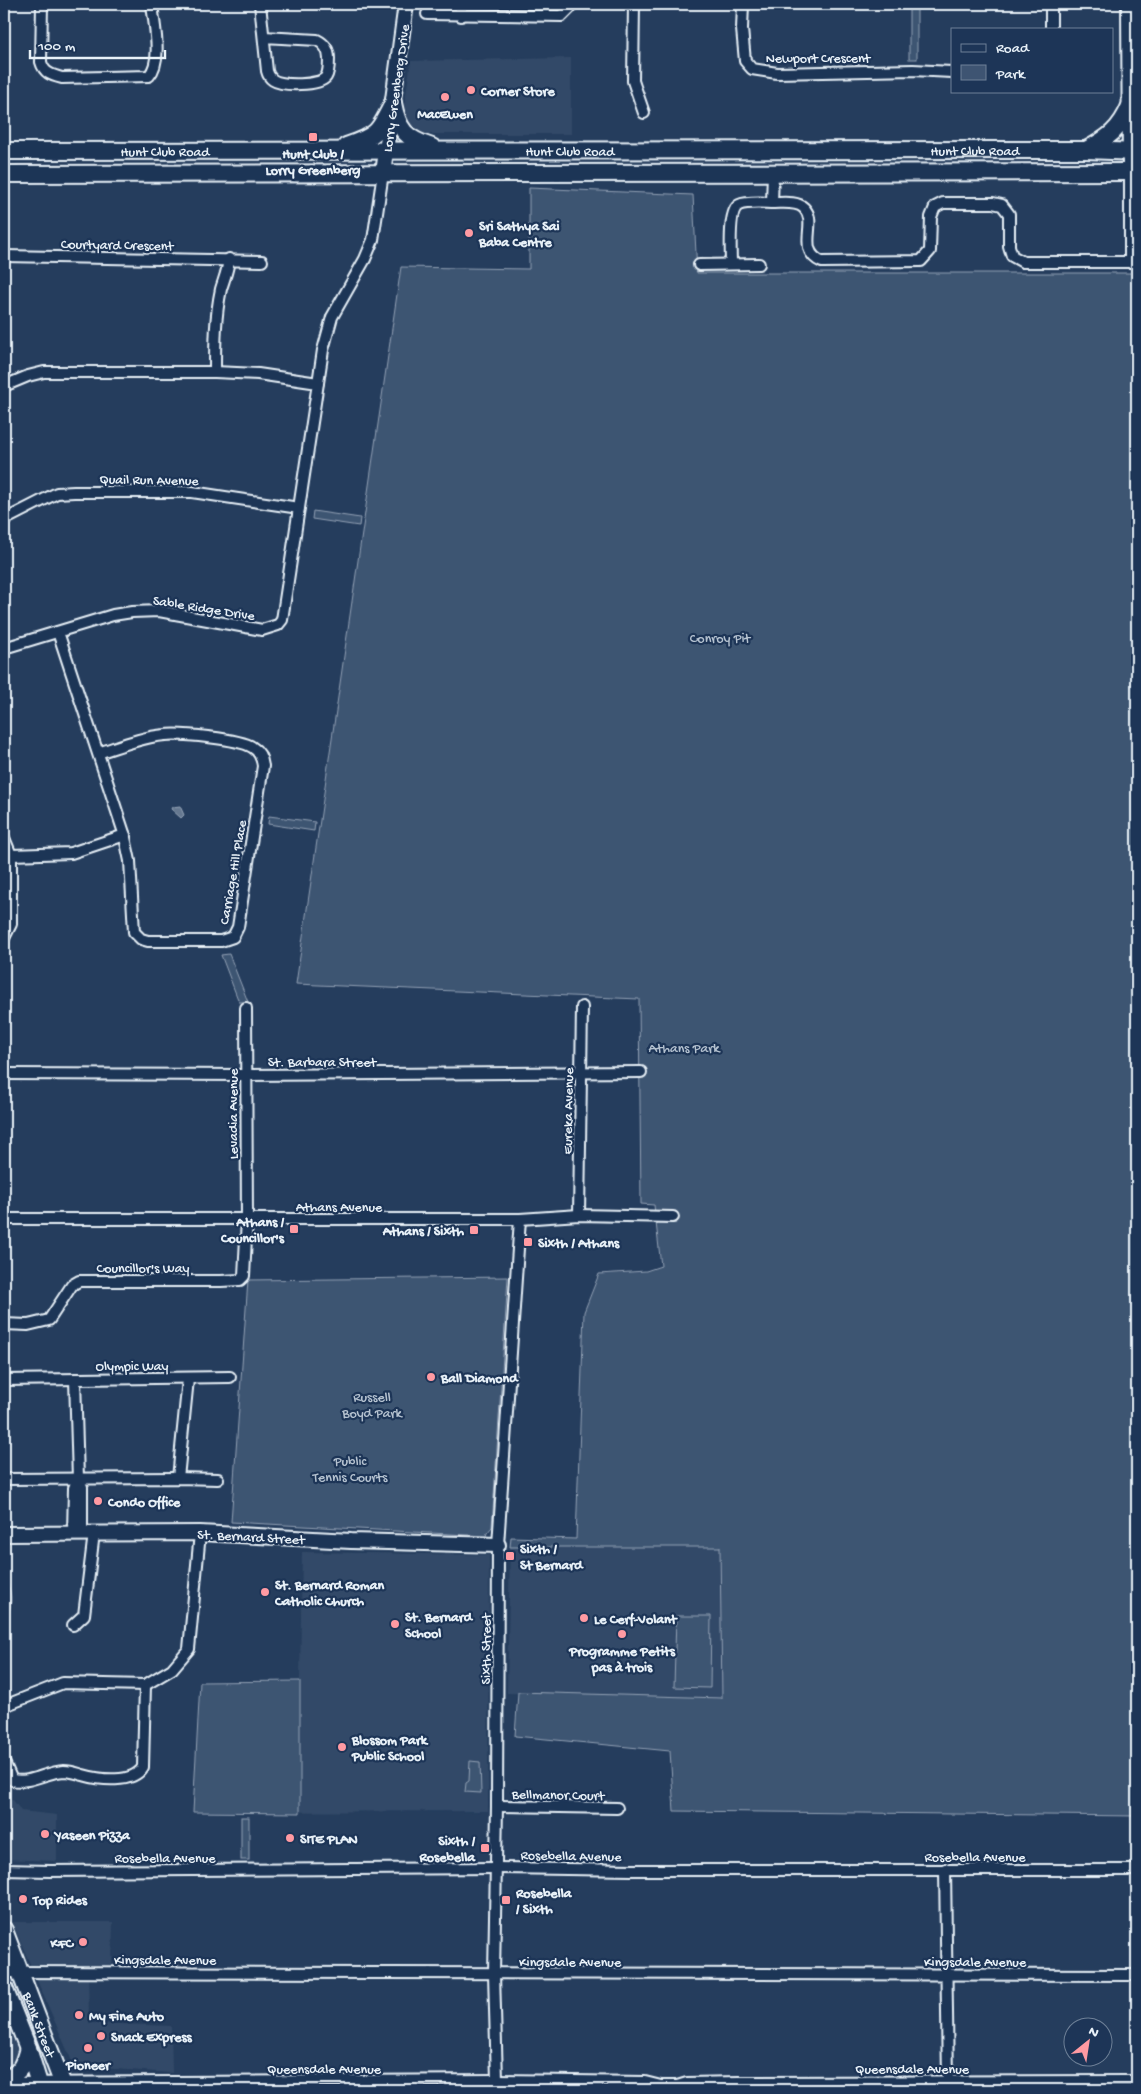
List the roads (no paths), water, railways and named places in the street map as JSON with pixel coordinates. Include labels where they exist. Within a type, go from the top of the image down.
[{"type":"main road","points":[[328,150],[371,137],[383,124],[393,104]]},
{"type":"main road","points":[[393,104],[398,122],[408,136],[420,143],[445,150]]},
{"type":"main road","points":[[1086,150],[1112,134],[1124,120],[1130,106]]},
{"type":"main road","name":"Hunt Club Road","points":[[4,151],[1086,150],[1134,152]]},
{"type":"main road","name":"Hunt Club Road","points":[[4,174],[1134,172]]},
{"type":"main road","name":"Bank Street","points":[[4,1930],[11,1972],[64,2087]]},
{"type":"main road","name":"Bank Street","points":[[4,1988],[28,2048],[40,2087]]},
{"type":"main road","points":[[4,2082],[16,2074],[22,2067],[28,2048]]},
{"type":"street","points":[[42,4],[41,62],[44,70],[51,76],[62,78],[149,76],[154,70],[157,60],[152,4]]},
{"type":"street","points":[[260,4],[267,71],[270,78],[275,82],[313,84],[326,77],[329,51],[322,42],[317,40],[264,37]]},
{"type":"street","name":"Lorry Greenberg Drive","points":[[383,173],[406,4]]},
{"type":"street","points":[[461,4],[461,16]]},
{"type":"street","points":[[634,4],[633,81],[644,113]]},
{"type":"street","name":"Newport Crescent","points":[[743,4],[742,29],[745,61],[752,69],[777,73],[913,70],[951,72]]},
{"type":"street","points":[[1051,4],[1051,28]]},
{"type":"street","points":[[731,264],[732,216],[735,207],[740,204],[772,203],[796,203],[803,207],[808,216],[809,252],[813,258],[822,262],[921,262],[930,251],[931,217],[935,207],[943,203],[993,203],[1002,206],[1009,214],[1009,246],[1012,256],[1023,262],[1134,262],[1134,152],[1130,106],[1129,4]]},
{"type":"street","points":[[427,14],[562,16],[568,8]]},
{"type":"street","name":"Sable Ridge Drive","points":[[4,648],[113,615],[151,611],[170,612],[262,630],[278,625],[284,614],[318,383],[332,317],[365,260],[373,240],[383,173]]},
{"type":"street","points":[[772,173],[772,203]]},
{"type":"street","name":"Courtyard Crescent","points":[[4,256],[262,261]]},
{"type":"street","points":[[215,372],[215,333],[229,259]]},
{"type":"street","points":[[699,265],[759,264]]},
{"type":"street","points":[[4,386],[28,376],[44,372],[215,372],[258,374],[318,383]]},
{"type":"street","name":"Quail Run Avenue","points":[[4,520],[57,493],[74,492],[192,492],[299,508]]},
{"type":"street","name":"Carriage Hill Place","points":[[58,632],[125,835],[130,861],[133,924],[137,936],[148,942],[227,940],[232,937],[238,927],[263,766],[262,758],[254,748],[246,744],[194,735],[173,734],[142,739],[98,753]]},
{"type":"street","points":[[11,855],[71,853],[125,835]]},
{"type":"street","points":[[4,838],[11,855],[11,924],[4,938]]},
{"type":"street","name":"Eureka Avenue","points":[[579,1215],[582,1007]]},
{"type":"street","name":"Levadia Avenue","points":[[246,1008],[246,1220]]},
{"type":"street","name":"St. Barbara Street","points":[[4,1074],[581,1074],[641,1072]]},
{"type":"street","name":"Athans Avenue","points":[[4,1219],[520,1219],[579,1215],[673,1217]]},
{"type":"street","name":"Sixth Street","points":[[497,2080],[494,1974],[498,1806],[498,1544],[520,1219]]},
{"type":"street","name":"Councillor's Way","points":[[4,1324],[28,1325],[49,1320],[72,1285],[79,1281],[240,1280],[244,1276],[246,1220]]},
{"type":"street","name":"Olympic Way","points":[[4,1380],[230,1377]]},
{"type":"street","points":[[73,1625],[84,1615],[82,1487],[78,1479],[75,1379]]},
{"type":"street","name":"Olympic Way","points":[[178,1478],[188,1379]]},
{"type":"street","points":[[4,1479],[218,1479]]},
{"type":"street","points":[[4,1706],[63,1683],[145,1685],[172,1668],[189,1649],[200,1533]]},
{"type":"street","name":"St. Bernard Street","points":[[4,1534],[200,1533],[351,1541],[498,1544]]},
{"type":"street","points":[[4,1762],[12,1780],[20,1782],[64,1771],[72,1771],[84,1776],[123,1780],[132,1777],[140,1772],[143,1767],[145,1685]]},
{"type":"street","name":"Bellmanor Court","points":[[498,1806],[617,1808]]},
{"type":"street","name":"Rosebella Avenue","points":[[4,1870],[496,1868],[632,1870],[1137,1870]]},
{"type":"street","points":[[946,1870],[948,2082]]},
{"type":"street","name":"Kingsdale Avenue","points":[[11,1972],[1137,1975]]},
{"type":"street","name":"Queensdale Avenue","points":[[4,2082],[40,2087],[64,2087],[497,2080],[645,2082],[661,2079],[678,2079],[686,2083],[739,2086],[1137,2081]]},
{"type":"street","name":"Queensdale Avenue","points":[[645,2082],[668,2088],[686,2083]]},
{"type":"place","name":"Corner Store","points":[[471,90]]},
{"type":"place","name":"MacEwen","points":[[445,97]]},
{"type":"place","name":"Hunt Club / Lorry Greenberg","points":[[313,137]]},
{"type":"place","name":"Sri Sathya Sai Baba Centre","points":[[469,233]]},
{"type":"place","name":"Athans / Councillor's","points":[[294,1229]]},
{"type":"place","name":"Athans / Sixth","points":[[474,1230]]},
{"type":"place","name":"Sixth / Athans","points":[[528,1242]]},
{"type":"place","name":"Ball Diamond","points":[[431,1377]]},
{"type":"place","name":"Condo Office","points":[[98,1501]]},
{"type":"place","name":"Sixth / St Bernard","points":[[510,1556]]},
{"type":"place","name":"St. Bernard Roman Catholic Church","points":[[265,1592]]},
{"type":"place","name":"Le Cerf-Volant","points":[[584,1618]]},
{"type":"place","name":"St. Bernard School","points":[[395,1624]]},
{"type":"place","name":"Programme Petits pas à trois","points":[[622,1634]]},
{"type":"place","name":"Blossom Park Public School","points":[[342,1747]]},
{"type":"place","name":"Yaseen Pizza","points":[[45,1834]]},
{"type":"place","name":"SITE PLAN","points":[[290,1838]]},
{"type":"place","name":"Sixth / Rosebella","points":[[485,1848]]},
{"type":"place","name":"Top Rides","points":[[23,1899]]},
{"type":"place","name":"Rosebella / Sixth","points":[[506,1900]]},
{"type":"place","name":"KFC","points":[[83,1942]]},
{"type":"place","name":"My Fine Auto","points":[[79,2015]]},
{"type":"place","name":"Snack Express","points":[[101,2036]]},
{"type":"place","name":"Pioneer","points":[[88,2048]]},
{"type":"park label","name":"Conroy Pit","points":[[720,637]]},
{"type":"park label","name":"Athans Park","points":[[684,1047]]},
{"type":"park label","name":"Russell Boyd Park","points":[[372,1404]]},
{"type":"park label","name":"Public Tennis Courts","points":[[350,1468]]}]
